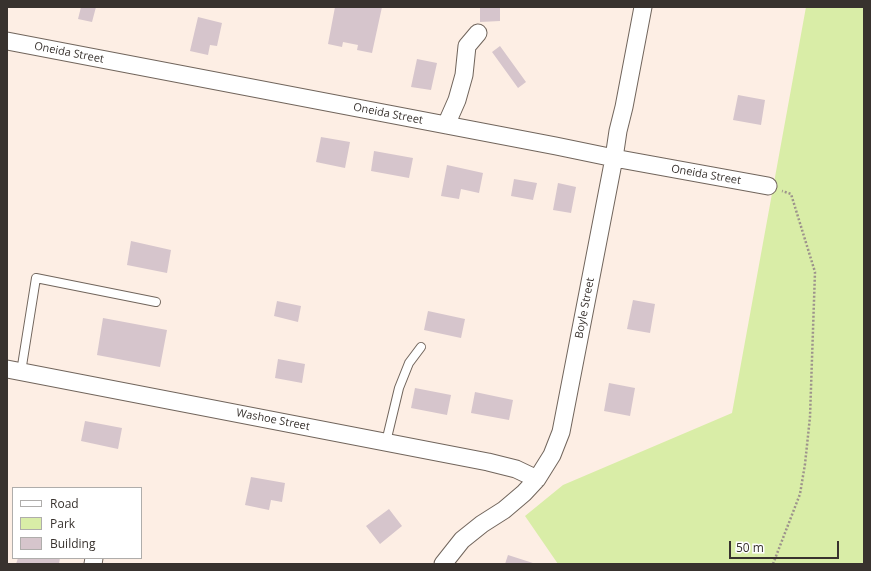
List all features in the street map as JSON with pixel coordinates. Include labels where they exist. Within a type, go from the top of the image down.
[{"type":"street","name":"Boyle Street","points":[[442,564],[462,540],[482,524],[504,510],[524,493],[537,479],[552,455],[560,432],[643,7]]},
{"type":"street","points":[[446,125],[457,100],[464,75],[467,46],[478,33]]},
{"type":"street","name":"Oneida Street","points":[[7,41],[614,158],[768,186]]},
{"type":"street","name":"Washoe Street","points":[[14,370],[488,462],[516,469],[537,479]]},
{"type":"lane","points":[[14,370],[36,278],[156,302]]},
{"type":"lane","points":[[386,442],[399,388],[410,363],[421,347]]},
{"type":"path","points":[[768,186],[791,194],[815,272],[810,417],[805,464],[800,494],[773,564]]},
{"type":"green space","points":[[806,7],[864,7],[864,564],[558,564],[525,516],[563,485],[732,413]]},
{"type":"building","points":[[81,7],[96,7],[92,22],[78,19]]},
{"type":"building","points":[[335,7],[382,7],[372,53],[357,50],[358,45],[343,42],[342,47],[328,44]]},
{"type":"building","points":[[480,7],[500,7],[500,21],[480,22]]},
{"type":"building","points":[[198,17],[222,23],[217,46],[210,45],[208,55],[190,51]]},
{"type":"building","points":[[500,46],[526,82],[518,88],[492,52]]},
{"type":"building","points":[[417,59],[437,63],[431,90],[411,87]]},
{"type":"building","points":[[738,95],[765,100],[761,125],[733,120]]},
{"type":"building","points":[[321,137],[350,142],[345,168],[316,162]]},
{"type":"building","points":[[374,151],[413,158],[409,178],[371,171]]},
{"type":"building","points":[[447,165],[483,173],[479,193],[461,189],[459,199],[441,196]]},
{"type":"building","points":[[514,179],[537,183],[533,200],[511,196]]},
{"type":"building","points":[[558,183],[576,187],[571,213],[553,210]]},
{"type":"building","points":[[131,241],[171,250],[167,273],[127,265]]},
{"type":"building","points":[[633,300],[655,304],[650,333],[627,329]]},
{"type":"building","points":[[277,301],[301,306],[298,322],[274,316]]},
{"type":"building","points":[[428,311],[465,319],[461,338],[424,330]]},
{"type":"building","points":[[103,318],[167,330],[160,367],[97,355]]},
{"type":"building","points":[[278,359],[305,364],[302,383],[275,378]]},
{"type":"building","points":[[609,383],[635,388],[630,416],[604,411]]},
{"type":"building","points":[[415,388],[451,395],[447,415],[411,408]]},
{"type":"building","points":[[475,392],[513,400],[509,420],[471,413]]},
{"type":"building","points":[[85,421],[122,428],[118,449],[81,441]]},
{"type":"building","points":[[251,477],[285,483],[282,502],[271,500],[269,510],[245,505]]},
{"type":"building","points":[[389,509],[402,526],[380,544],[366,526]]},
{"type":"building","points":[[508,555],[536,564],[505,564]]},
{"type":"building","points":[[18,559],[60,559],[59,564],[16,564]]}]
